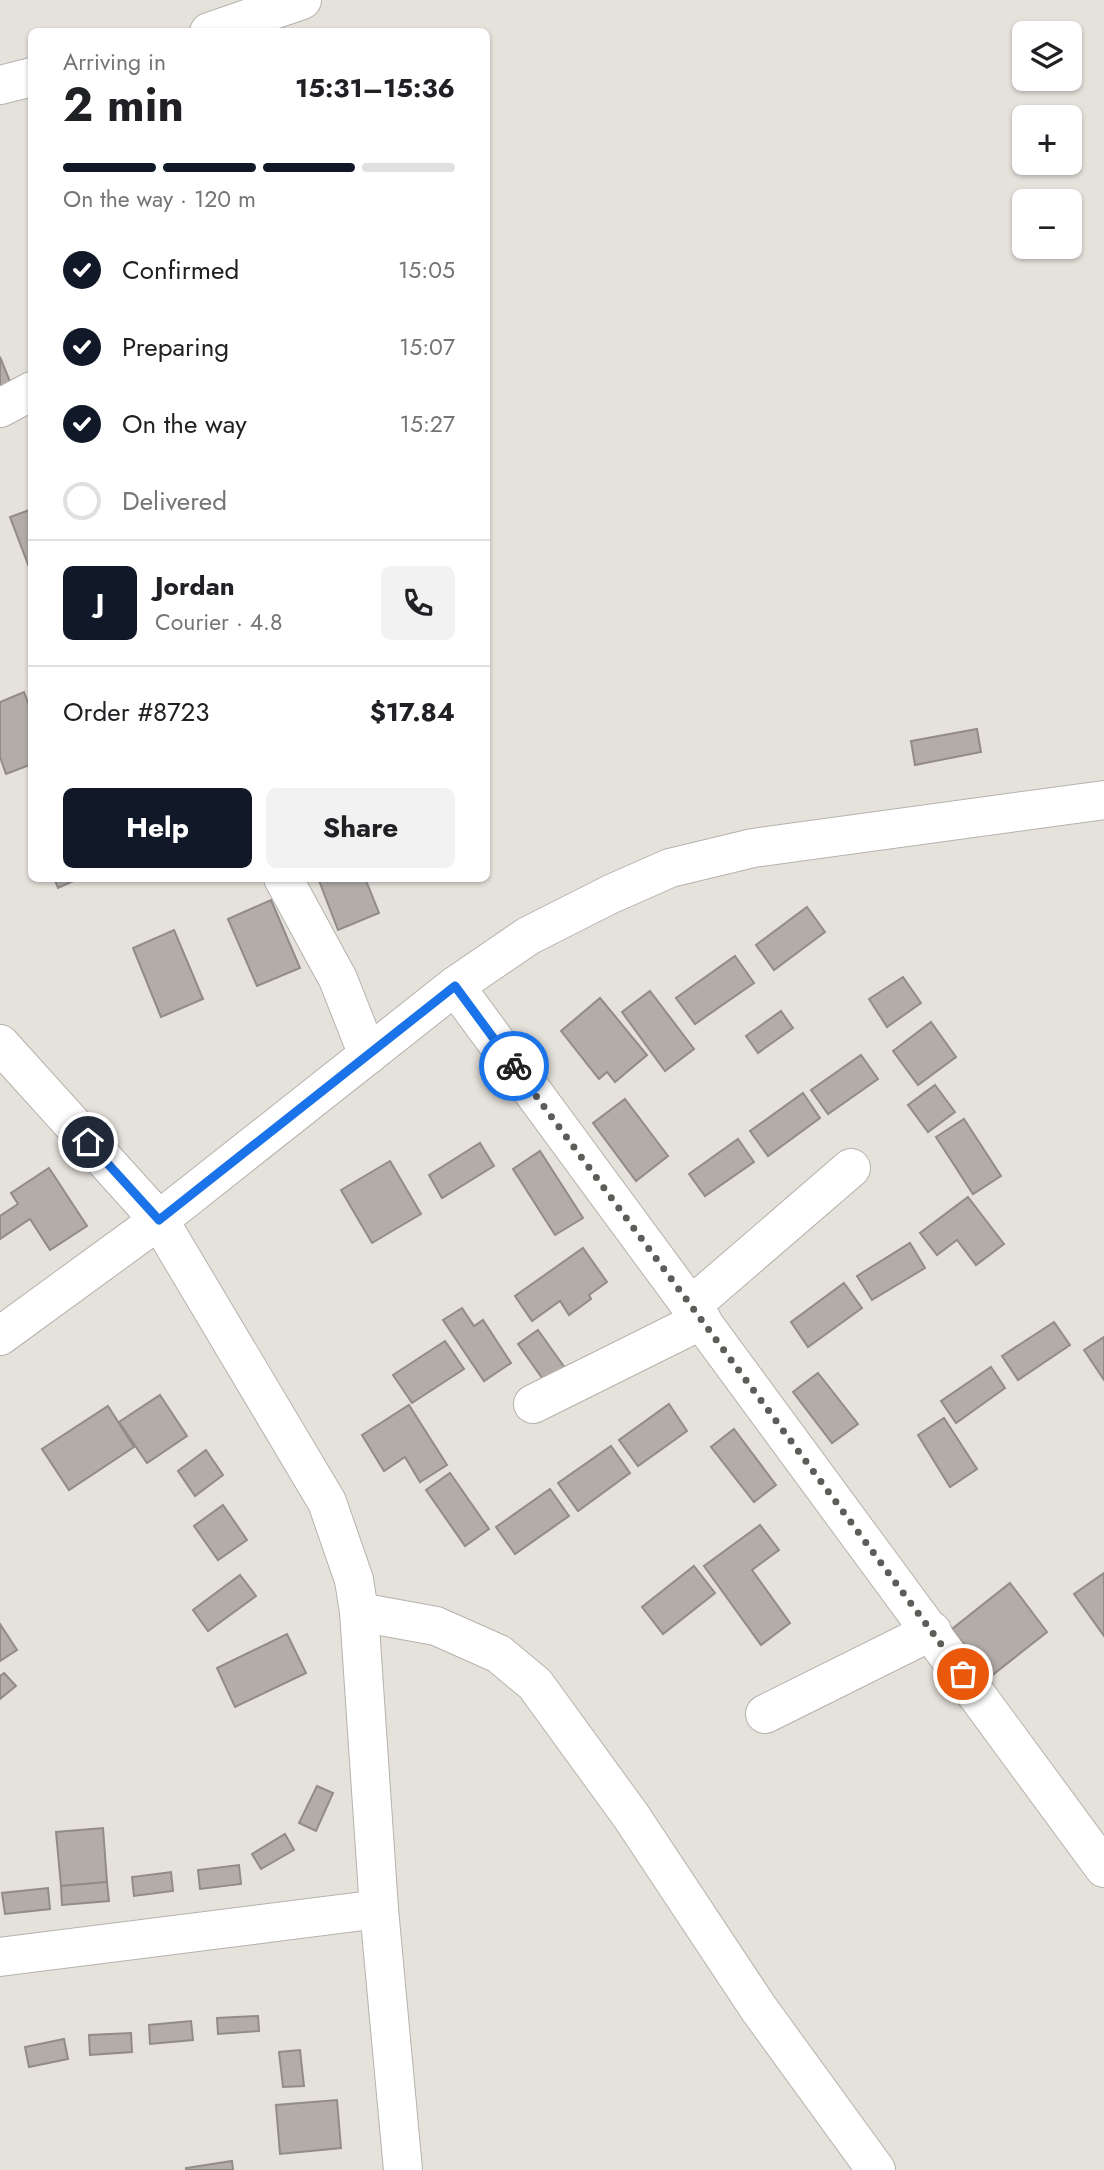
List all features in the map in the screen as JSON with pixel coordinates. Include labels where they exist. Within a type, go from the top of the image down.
[{"type":"street","points":[[221,28],[302,0]]},
{"type":"street","points":[[0,85],[28,78]]},
{"type":"street","points":[[0,408],[28,393]]},
{"type":"street","points":[[0,1336],[159,1220],[455,986],[528,936],[611,894],[670,868],[752,848],[1104,800]]},
{"type":"street","points":[[285,882],[338,979],[368,1055]]},
{"type":"street","points":[[455,986],[1104,1868]]},
{"type":"street","points":[[0,1044],[159,1220],[327,1502],[354,1580],[359,1612],[379,1909],[403,2170]]},
{"type":"street","points":[[533,1404],[696,1313],[851,1168]]},
{"type":"street","points":[[359,1612],[436,1626],[499,1654],[535,1684],[631,1816],[759,2009],[876,2170]]},
{"type":"street","points":[[765,1714],[932,1631]]},
{"type":"street","points":[[0,1958],[379,1909]]},
{"type":"building","points":[[0,357],[13,389],[0,394]]},
{"type":"building","points":[[28,510],[28,564],[10,517]]},
{"type":"building","points":[[24,692],[28,702],[28,766],[6,774],[0,757],[0,702]]},
{"type":"building","points":[[977,729],[981,752],[915,765],[911,741]]},
{"type":"building","points":[[56,882],[71,882],[58,888]]},
{"type":"building","points":[[320,882],[367,882],[379,913],[338,930]]},
{"type":"building","points":[[271,900],[300,968],[257,986],[228,919]]},
{"type":"building","points":[[807,907],[825,932],[774,970],[756,945]]},
{"type":"building","points":[[174,930],[203,999],[161,1017],[133,948]]},
{"type":"building","points":[[735,956],[754,983],[695,1024],[676,998]]},
{"type":"building","points":[[903,977],[921,1003],[887,1027],[869,999]]},
{"type":"building","points":[[650,991],[694,1049],[665,1071],[622,1012]]},
{"type":"building","points":[[600,998],[647,1055],[615,1082],[607,1072],[599,1079],[561,1031]]},
{"type":"building","points":[[781,1011],[793,1028],[758,1053],[746,1036]]},
{"type":"building","points":[[931,1022],[956,1057],[918,1085],[893,1051]]},
{"type":"building","points":[[861,1055],[878,1079],[828,1114],[811,1090]]},
{"type":"building","points":[[935,1085],[955,1112],[928,1132],[908,1105]]},
{"type":"building","points":[[803,1093],[820,1118],[768,1156],[750,1131]]},
{"type":"building","points":[[625,1099],[668,1156],[636,1181],[593,1123]]},
{"type":"building","points":[[964,1119],[1001,1176],[973,1194],[936,1137]]},
{"type":"building","points":[[738,1139],[754,1162],[705,1196],[689,1174]]},
{"type":"building","points":[[480,1143],[494,1166],[442,1198],[429,1175]]},
{"type":"building","points":[[540,1151],[583,1218],[555,1235],[513,1169]]},
{"type":"building","points":[[390,1161],[421,1214],[372,1243],[341,1190]]},
{"type":"building","points":[[49,1168],[87,1226],[50,1250],[30,1219],[0,1239],[0,1216],[18,1204],[11,1193]]},
{"type":"building","points":[[968,1197],[1004,1244],[976,1265],[957,1240],[937,1255],[920,1233]]},
{"type":"building","points":[[910,1243],[925,1268],[872,1300],[857,1276]]},
{"type":"building","points":[[583,1248],[607,1282],[589,1295],[591,1299],[569,1315],[560,1301],[532,1321],[515,1296]]},
{"type":"building","points":[[844,1283],[862,1308],[808,1347],[791,1322]]},
{"type":"building","points":[[462,1308],[474,1326],[483,1320],[511,1363],[484,1381],[443,1320]]},
{"type":"building","points":[[1054,1322],[1070,1345],[1018,1380],[1002,1356]]},
{"type":"building","points":[[538,1330],[565,1368],[545,1382],[518,1344]]},
{"type":"building","points":[[1104,1337],[1104,1380],[1084,1350]]},
{"type":"building","points":[[445,1341],[464,1369],[412,1403],[393,1375]]},
{"type":"building","points":[[991,1367],[1005,1388],[956,1423],[941,1401]]},
{"type":"building","points":[[818,1373],[858,1424],[832,1443],[793,1392]]},
{"type":"building","points":[[160,1395],[187,1436],[147,1463],[119,1422]]},
{"type":"building","points":[[669,1404],[687,1431],[638,1466],[619,1440]]},
{"type":"building","points":[[409,1405],[447,1465],[420,1482],[405,1457],[384,1471],[362,1435]]},
{"type":"building","points":[[108,1406],[134,1447],[69,1490],[42,1449]]},
{"type":"building","points":[[944,1418],[977,1469],[950,1487],[918,1435]]},
{"type":"building","points":[[734,1429],[776,1485],[754,1502],[711,1447]]},
{"type":"building","points":[[611,1446],[630,1473],[578,1511],[558,1483]]},
{"type":"building","points":[[206,1450],[223,1475],[195,1496],[178,1471]]},
{"type":"building","points":[[450,1473],[489,1529],[465,1546],[426,1490]]},
{"type":"building","points":[[550,1489],[569,1516],[515,1554],[496,1527]]},
{"type":"building","points":[[223,1505],[247,1540],[218,1560],[194,1526]]},
{"type":"building","points":[[760,1525],[779,1550],[752,1570],[790,1623],[761,1645],[704,1566]]},
{"type":"building","points":[[694,1566],[715,1593],[663,1634],[642,1607]]},
{"type":"building","points":[[1104,1573],[1104,1636],[1074,1594]]},
{"type":"building","points":[[240,1575],[256,1596],[208,1631],[193,1610]]},
{"type":"building","points":[[1010,1583],[1047,1632],[990,1677],[952,1629]]},
{"type":"building","points":[[0,1624],[17,1650],[0,1661]]},
{"type":"building","points":[[287,1634],[306,1673],[235,1707],[217,1668]]},
{"type":"building","points":[[4,1673],[16,1686],[0,1699],[0,1676]]},
{"type":"building","points":[[317,1786],[333,1793],[316,1831],[299,1823]]},
{"type":"building","points":[[103,1828],[107,1882],[61,1886],[56,1832]]},
{"type":"building","points":[[285,1834],[294,1850],[261,1869],[252,1854]]},
{"type":"building","points":[[239,1865],[241,1884],[200,1889],[198,1870]]},
{"type":"building","points":[[171,1872],[173,1891],[134,1896],[132,1877]]},
{"type":"building","points":[[107,1882],[109,1901],[62,1905],[61,1886]]},
{"type":"building","points":[[48,1888],[50,1909],[5,1914],[2,1893]]},
{"type":"building","points":[[258,2016],[259,2031],[218,2034],[217,2018]]},
{"type":"building","points":[[191,2021],[193,2040],[150,2044],[149,2025]]},
{"type":"building","points":[[131,2033],[132,2052],[90,2055],[89,2035]]},
{"type":"building","points":[[64,2039],[68,2059],[29,2067],[25,2047]]},
{"type":"building","points":[[300,2050],[304,2086],[283,2087],[279,2052]]},
{"type":"building","points":[[337,2100],[341,2148],[280,2154],[276,2105]]},
{"type":"building","points":[[232,2161],[233,2170],[186,2170],[186,2168]]},
{"type":"way so far","points":[[514,1066],[963,1674]]},
{"type":"route","points":[[88,1142],[159,1220],[455,986],[514,1066]]}]
